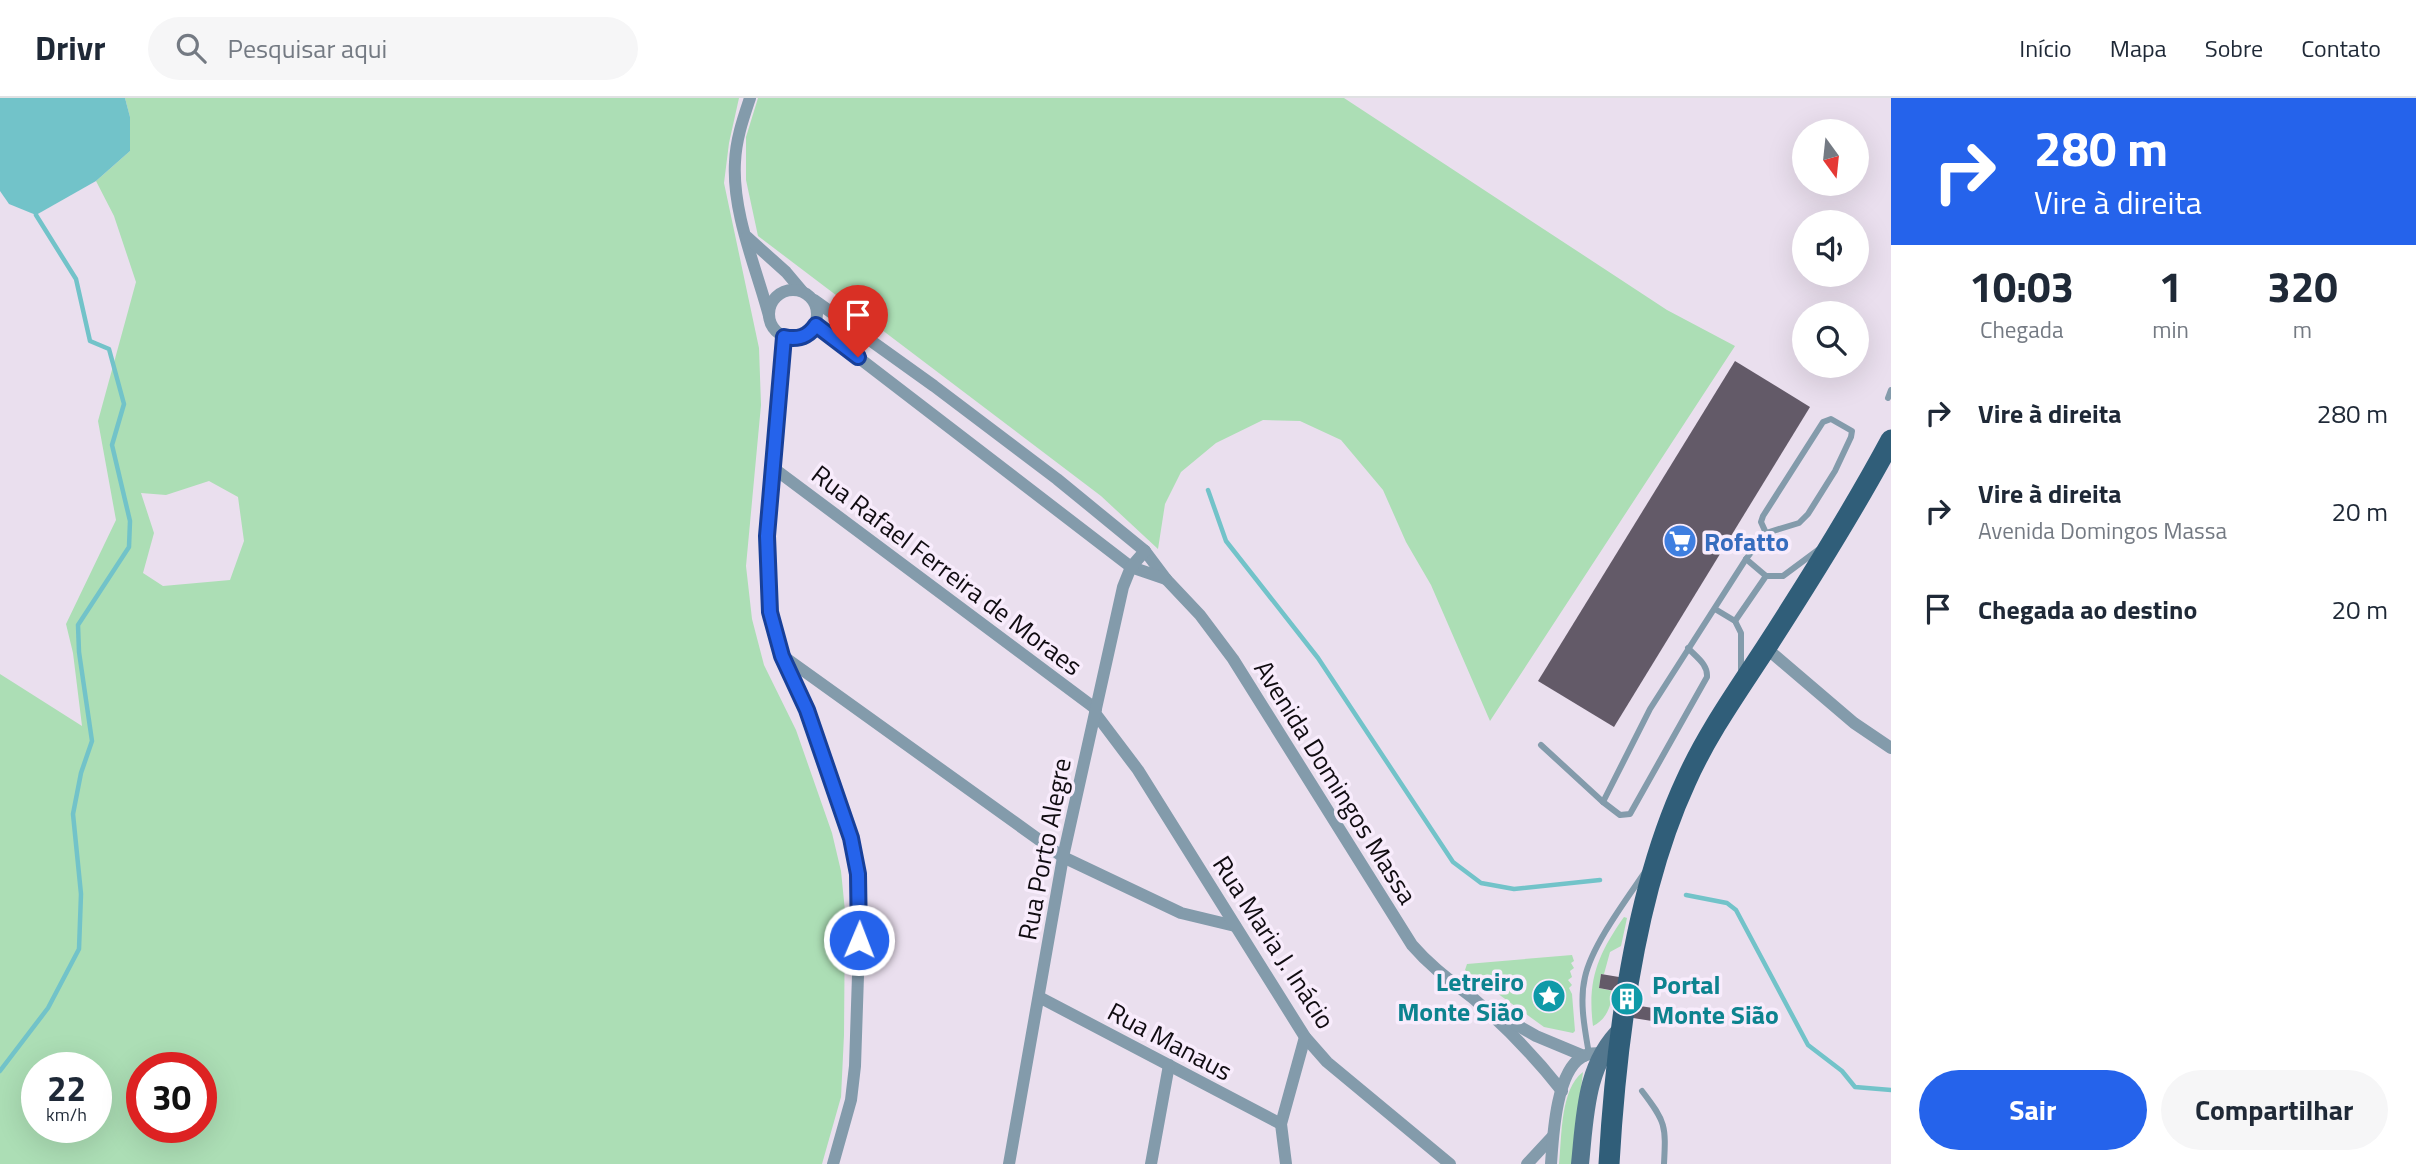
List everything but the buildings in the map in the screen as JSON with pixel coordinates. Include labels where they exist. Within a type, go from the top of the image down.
[{"type":"main road","points":[[1609,1164],[1622,1029],[1634,953],[1658,853],[1686,780],[1712,731],[1836,536],[1891,439]]},
{"type":"street","points":[[746,237],[814,300],[818,317],[816,325],[806,336],[791,339],[784,337],[771,325],[746,237],[735,187],[735,160],[740,126],[750,98]]},
{"type":"street","points":[[769,316],[770,306],[775,298],[783,292],[802,291]]},
{"type":"street","name":"Avenida Domingos Massa","points":[[814,300],[1057,479],[1144,551],[1200,615],[1233,659],[1412,945],[1430,965],[1476,1001],[1562,1091]]},
{"type":"street","name":"Avenida Domingos Massa","points":[[816,325],[1131,567],[1166,579]]},
{"type":"street","points":[[784,337],[767,536],[770,612],[782,656],[807,710],[851,838],[858,874],[860,915],[855,1066],[851,1100],[834,1164]]},
{"type":"street","name":"Rua Rafael Ferreira de Moraes","points":[[772,467],[1095,711]]},
{"type":"street","name":"Rua Porto Alegre","points":[[1009,1164],[1063,857],[1095,711],[1123,587],[1131,567],[1144,551]]},
{"type":"street","points":[[1766,648],[1854,723],[1891,748]]},
{"type":"street","points":[[782,656],[1063,857],[1181,913],[1235,926]]},
{"type":"street","name":"Rua Maria J. Inácio","points":[[1095,711],[1138,770],[1304,1037],[1327,1062],[1450,1164]]},
{"type":"street","name":"Rua Manaus","points":[[1039,998],[1281,1124]]},
{"type":"street","name":"Avenida Domingos Massa","points":[[1476,1001],[1536,1036],[1592,1054]]},
{"type":"street","points":[[1551,1164],[1553,1136],[1566,1075],[1622,1029]]},
{"type":"street","points":[[1290,1162],[1281,1124],[1304,1037]]},
{"type":"street","points":[[1580,1164],[1586,1104],[1593,1075],[1592,1054]]},
{"type":"street","points":[[1151,1164],[1169,1065]]},
{"type":"street","points":[[1527,1164],[1553,1136]]},
{"type":"lane","points":[[1888,398],[1891,390]]},
{"type":"lane","points":[[1603,802],[1650,709],[1746,559],[1766,533],[1799,523],[1808,514],[1835,471],[1851,437],[1852,431],[1846,426],[1831,419],[1823,422],[1763,516],[1761,522],[1766,533]]},
{"type":"lane","points":[[1746,559],[1766,576],[1783,576],[1836,536]]},
{"type":"lane","points":[[1735,621],[1766,576]]},
{"type":"lane","points":[[1714,609],[1735,621],[1741,633],[1741,685]]},
{"type":"lane","points":[[1541,745],[1603,802],[1620,815],[1626,815],[1632,811],[1707,677],[1708,670],[1704,664],[1688,649]]},
{"type":"lane","points":[[1592,1054],[1583,1001],[1585,977],[1594,954],[1616,916],[1658,853]]},
{"type":"lane","points":[[1642,1091],[1663,1121],[1666,1130],[1664,1164]]},
{"type":"green space","points":[[125,98],[739,98],[724,183],[759,348],[761,405],[746,566],[752,619],[764,665],[796,730],[832,833],[841,871],[845,911],[841,1097],[822,1164],[0,1164],[0,674],[82,726],[73,653],[66,624],[116,520],[98,421],[136,282],[114,216],[96,181],[130,151],[130,117]],"holes":[[[209,481],[238,497],[244,541],[230,580],[163,586],[143,573],[154,533],[141,493],[166,495]]]},
{"type":"green space","points":[[758,98],[1344,98],[1667,310],[1735,346],[1490,721],[1431,585],[1406,542],[1383,490],[1341,440],[1300,421],[1263,420],[1216,443],[1181,472],[1165,504],[1158,549],[1101,496],[758,236],[746,180],[746,137]]},
{"type":"green space","points":[[1624,917],[1627,918],[1621,946],[1610,952],[1604,974],[1601,974],[1599,988],[1613,991],[1611,1002],[1605,1016],[1593,1026],[1592,995],[1596,968],[1607,943]]},
{"type":"green space","points":[[1572,955],[1574,961],[1571,963],[1574,968],[1570,971],[1572,977],[1568,980],[1572,985],[1569,988],[1572,994],[1573,1033],[1544,1027],[1465,970],[1467,964]]},
{"type":"green space","points":[[1583,1072],[1572,1164],[1559,1164],[1566,1101],[1575,1080]]},
{"type":"water","points":[[0,98],[125,98],[130,117],[130,151],[96,181],[36,215],[9,204],[0,191]]},
{"type":"waterway","points":[[0,1071],[48,1008],[79,949],[81,894],[73,814],[81,773],[92,741],[79,652],[78,625],[129,547],[130,521],[112,445],[124,404],[109,349],[90,341],[76,279],[36,215]]},
{"type":"waterway","points":[[1208,490],[1226,541],[1318,658],[1453,862],[1481,883],[1514,889],[1600,880]]},
{"type":"waterway","points":[[1686,895],[1727,903],[1736,910],[1808,1045],[1842,1071],[1855,1087],[1891,1090]]},
{"type":"place","name":"Rofatto","points":[[1680,541]]},
{"type":"place","name":"Letreiro Monte Sião","points":[[1549,996]]},
{"type":"place","name":"Portal Monte Sião","points":[[1627,999]]},
{"type":"route","points":[[858,357],[816,325],[806,336],[791,339],[784,337],[767,536],[767,574],[770,612],[782,656],[807,710],[851,838],[858,874],[859,940]]}]
